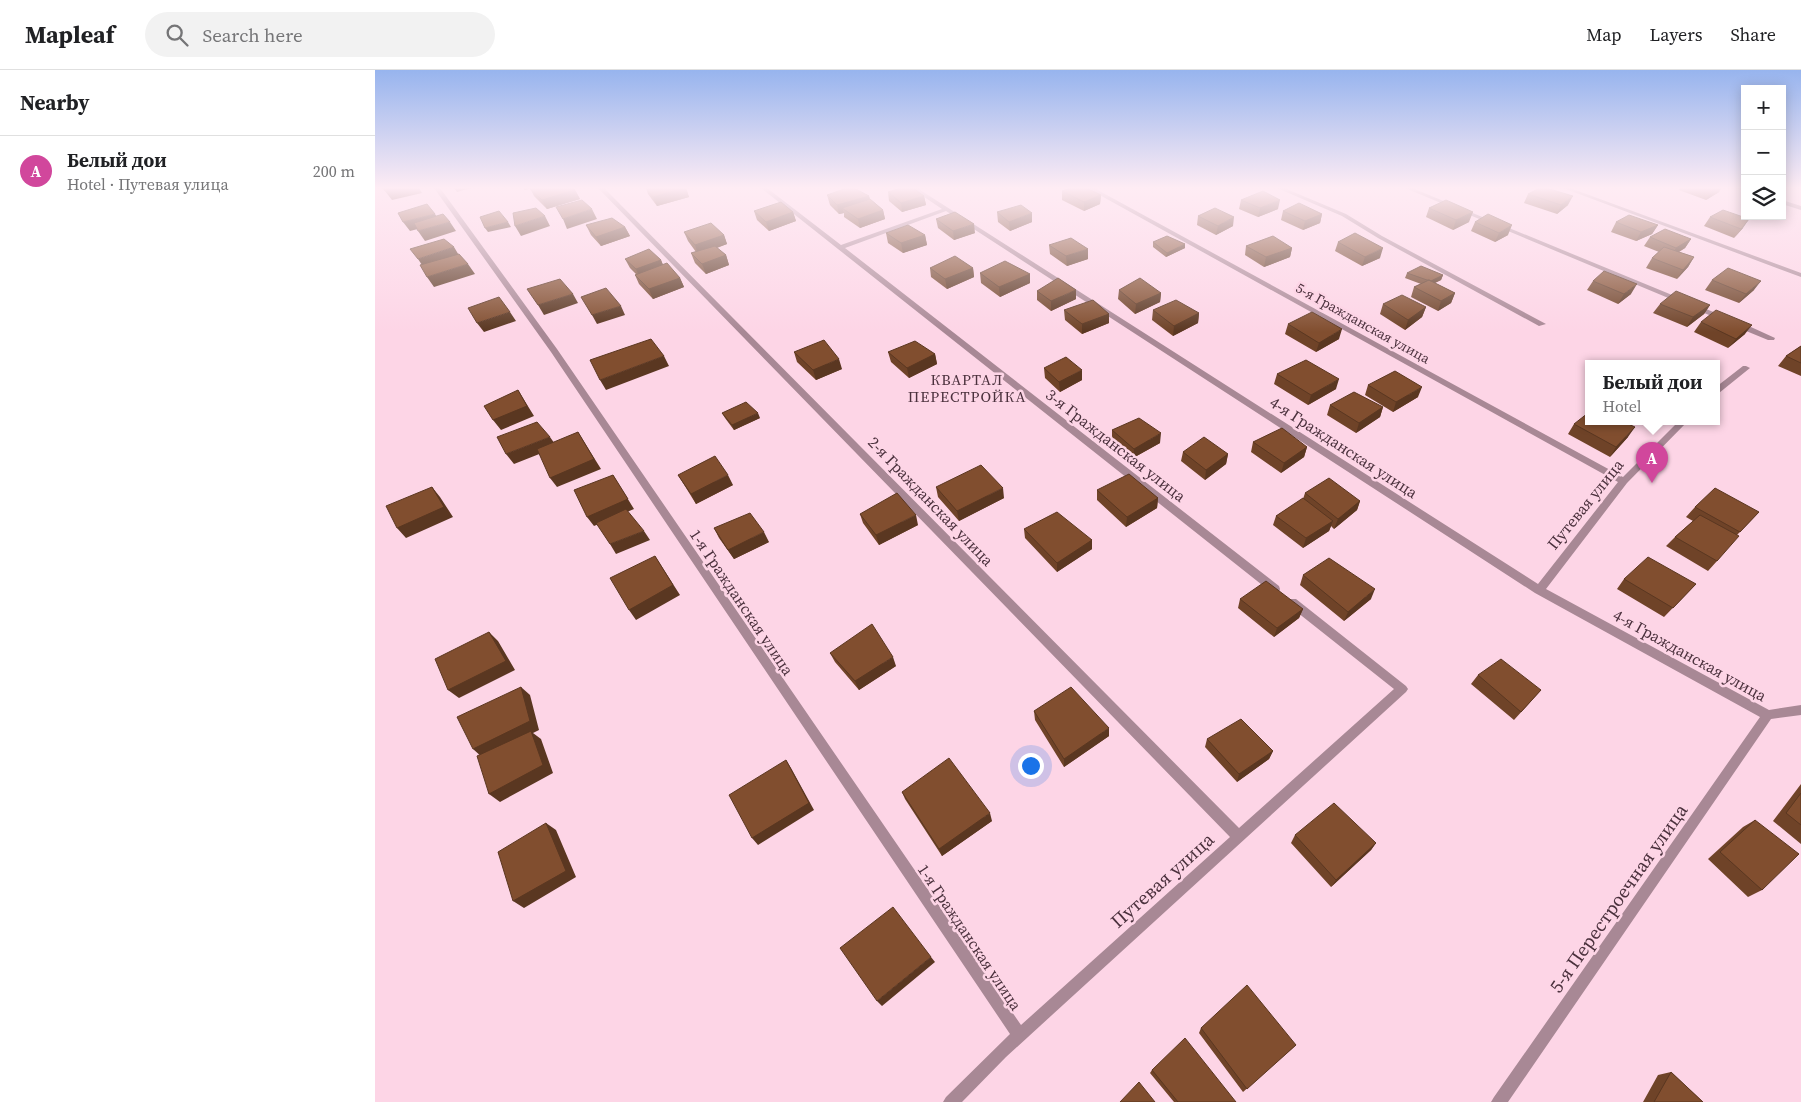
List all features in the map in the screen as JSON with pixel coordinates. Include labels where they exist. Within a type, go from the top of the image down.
[{"type":"street","name":"1-я Гражданская улица","points":[[472,236],[554,351],[1019,1036]]},
{"type":"street","name":"2-я Гражданская улица","points":[[648,236],[1238,836]]},
{"type":"street","name":"3-я Гражданская улица","points":[[825,236],[1402,689]]},
{"type":"street","points":[[840,248],[872,236]]},
{"type":"street","name":"4-я Гражданская улица","points":[[988,236],[1539,590],[1768,715]]},
{"type":"street","name":"5-я Гражданская улица","points":[[1177,236],[1624,481]]},
{"type":"street","points":[[1379,236],[1542,324]]},
{"type":"street","points":[[1525,236],[1771,338]]},
{"type":"street","points":[[1696,236],[1801,275]]},
{"type":"street","points":[[1720,388],[1746,368]]},
{"type":"street","name":"Путевая улица","points":[[1539,590],[1624,481],[1680,425]]},
{"type":"street","name":"Путевая улица","points":[[951,1102],[1019,1036],[1402,689]]},
{"type":"street","points":[[1768,715],[1801,710]]},
{"type":"street","name":"5-я Перестроечная улица","points":[[1499,1102],[1768,715]]},
{"type":"building","points":[[688,236],[721,236],[695,245]]},
{"type":"building","points":[[891,236],[922,236],[901,243]]},
{"type":"building","points":[[1167,236],[1185,244],[1167,253],[1153,242]]},
{"type":"building","points":[[1273,236],[1292,248],[1266,257],[1246,246]]},
{"type":"building","points":[[1349,236],[1361,236],[1383,248],[1365,257],[1338,242]]},
{"type":"building","points":[[1684,236],[1691,239],[1676,248],[1650,237]]},
{"type":"building","points":[[1071,238],[1088,249],[1066,256],[1049,245]]},
{"type":"building","points":[[444,239],[454,247],[418,259],[410,249]]},
{"type":"building","points":[[715,246],[726,255],[702,264],[691,253]]},
{"type":"building","points":[[1664,247],[1694,257],[1683,270],[1652,258]]},
{"type":"building","points":[[649,249],[661,260],[636,269],[625,259]]},
{"type":"building","points":[[459,254],[468,264],[427,277],[420,265]]},
{"type":"building","points":[[955,256],[973,268],[945,279],[930,268]]},
{"type":"building","points":[[1005,261],[1030,274],[999,287],[980,273]]},
{"type":"building","points":[[667,263],[680,278],[649,289],[635,275]]},
{"type":"building","points":[[1421,266],[1443,275],[1431,281],[1407,273]]},
{"type":"building","points":[[1728,268],[1761,281],[1746,294],[1712,280]]},
{"type":"building","points":[[1604,271],[1637,284],[1624,294],[1593,281]]},
{"type":"building","points":[[1058,278],[1076,290],[1051,301],[1037,291]]},
{"type":"building","points":[[1140,278],[1161,293],[1136,304],[1119,290]]},
{"type":"building","points":[[560,279],[573,294],[538,305],[527,289]]},
{"type":"building","points":[[1429,280],[1455,293],[1441,301],[1414,287]]},
{"type":"building","points":[[606,288],[621,306],[592,315],[581,297]]},
{"type":"building","points":[[1676,291],[1710,305],[1693,317],[1660,304]]},
{"type":"building","points":[[1402,295],[1426,307],[1408,320],[1383,304]]},
{"type":"building","points":[[499,297],[510,312],[477,323],[468,308]]},
{"type":"building","points":[[1093,300],[1109,314],[1082,324],[1064,310]]},
{"type":"building","points":[[1176,300],[1199,313],[1174,326],[1153,310]]},
{"type":"building","points":[[1716,310],[1752,325],[1736,339],[1701,322]]},
{"type":"building","points":[[1312,312],[1342,329],[1319,343],[1288,324]]},
{"type":"building","points":[[651,339],[664,356],[600,380],[590,360]]},
{"type":"building","points":[[824,340],[839,359],[813,370],[794,352]]},
{"type":"building","points":[[915,341],[935,354],[907,368],[888,352]]},
{"type":"building","points":[[1801,346],[1801,363],[1786,356]]},
{"type":"building","points":[[1066,357],[1082,370],[1059,382],[1044,368]]},
{"type":"building","points":[[1306,360],[1339,379],[1311,395],[1277,374]]},
{"type":"building","points":[[1395,371],[1422,387],[1396,402],[1368,385]]},
{"type":"building","points":[[518,390],[527,406],[493,420],[484,406]]},
{"type":"building","points":[[1354,392],[1383,407],[1359,423],[1330,405]]},
{"type":"building","points":[[746,402],[758,413],[732,425],[722,413]]},
{"type":"building","points":[[1585,415],[1585,425],[1631,425],[1635,427],[1616,447],[1574,424]]},
{"type":"building","points":[[1139,418],[1161,433],[1134,449],[1112,430]]},
{"type":"building","points":[[537,422],[550,437],[506,454],[497,437]]},
{"type":"building","points":[[1282,428],[1307,447],[1284,463],[1253,442]]},
{"type":"building","points":[[578,432],[594,459],[550,478],[537,449]]},
{"type":"building","points":[[1204,437],[1228,454],[1206,470],[1183,452]]},
{"type":"building","points":[[715,456],[728,475],[691,494],[678,475]]},
{"type":"building","points":[[981,465],[1003,488],[957,511],[936,487]]},
{"type":"building","points":[[1129,474],[1158,498],[1127,517],[1097,490]]},
{"type":"building","points":[[613,475],[628,499],[587,517],[574,490]]},
{"type":"building","points":[[1329,478],[1360,501],[1338,519],[1305,493]]},
{"type":"building","points":[[432,487],[444,507],[397,528],[386,506]]},
{"type":"building","points":[[1715,488],[1759,512],[1740,532],[1695,507]]},
{"type":"building","points":[[897,493],[916,515],[876,535],[860,514]]},
{"type":"building","points":[[1303,498],[1333,521],[1306,538],[1276,516]]},
{"type":"building","points":[[626,509],[644,531],[610,544],[596,523]]},
{"type":"building","points":[[1057,512],[1092,540],[1057,563],[1024,529]]},
{"type":"building","points":[[750,513],[764,532],[728,550],[714,528]]},
{"type":"building","points":[[1700,515],[1739,536],[1717,561],[1675,537]]},
{"type":"building","points":[[655,556],[673,585],[629,610],[610,578]]},
{"type":"building","points":[[1648,557],[1696,584],[1673,608],[1624,579]]},
{"type":"building","points":[[1329,558],[1375,589],[1348,612],[1303,575]]},
{"type":"building","points":[[1266,581],[1303,609],[1277,628],[1240,599]]},
{"type":"building","points":[[872,624],[893,657],[855,681],[830,653]]},
{"type":"building","points":[[489,632],[506,661],[448,690],[435,659]]},
{"type":"building","points":[[1501,659],[1541,690],[1521,712],[1478,675]]},
{"type":"building","points":[[521,687],[530,721],[473,749],[457,717]]},
{"type":"building","points":[[1071,687],[1109,728],[1064,759],[1034,711]]},
{"type":"building","points":[[1241,719],[1273,751],[1239,774],[1207,739]]},
{"type":"building","points":[[531,731],[543,765],[489,794],[477,756]]},
{"type":"building","points":[[949,758],[990,813],[939,849],[902,792]]},
{"type":"building","points":[[786,760],[809,803],[752,838],[729,795]]},
{"type":"building","points":[[1801,793],[1801,825],[1786,813]]},
{"type":"building","points":[[1334,803],[1376,843],[1336,880],[1295,835]]},
{"type":"building","points":[[1755,820],[1799,854],[1762,890],[1720,852]]},
{"type":"building","points":[[546,823],[566,871],[513,901],[498,852]]},
{"type":"building","points":[[893,907],[931,957],[877,1001],[840,948]]},
{"type":"building","points":[[1247,985],[1296,1045],[1247,1089],[1201,1028]]},
{"type":"building","points":[[1185,1038],[1236,1102],[1178,1102],[1152,1070]]},
{"type":"building","points":[[1671,1072],[1703,1102],[1654,1102]]},
{"type":"building","points":[[1139,1082],[1155,1102],[1120,1102]]},
{"type":"place","name":"Белый дои","points":[[1652,483]]},
{"type":"district","name":"КВАРТАЛ ПЕРЕСТРОЙКА","points":[[967,388]]}]
